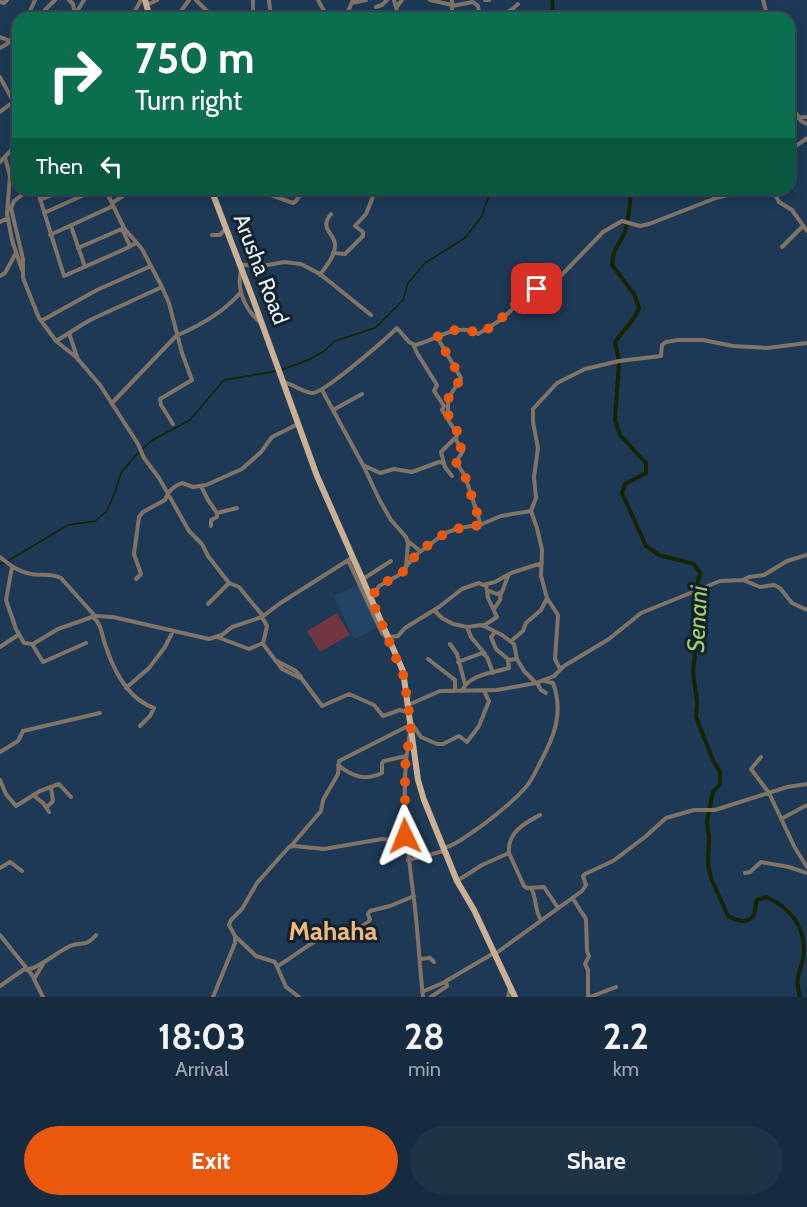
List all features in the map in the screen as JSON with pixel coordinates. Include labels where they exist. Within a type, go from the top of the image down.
[{"type":"main road","name":"Arusha Road","points":[[213,195],[317,476],[351,559],[363,579],[403,673],[420,789],[457,881],[515,997]]},
{"type":"street","points":[[0,2],[5,3],[7,0]]},
{"type":"street","points":[[44,11],[55,0]]},
{"type":"street","points":[[69,0],[74,9]]},
{"type":"street","points":[[144,2],[157,0]]},
{"type":"street","points":[[196,0],[206,10]]},
{"type":"street","points":[[352,2],[366,0]]},
{"type":"street","points":[[376,7],[387,0]]},
{"type":"street","points":[[394,0],[394,10]]},
{"type":"street","points":[[394,10],[402,0]]},
{"type":"street","points":[[430,0],[452,4],[475,1]]},
{"type":"street","points":[[510,12],[518,4]]},
{"type":"street","points":[[0,37],[10,42]]},
{"type":"street","points":[[0,48],[12,40]]},
{"type":"street","points":[[0,77],[12,100]]},
{"type":"street","points":[[0,112],[12,103]]},
{"type":"street","points":[[795,112],[802,123],[807,123]]},
{"type":"street","points":[[795,119],[807,117]]},
{"type":"street","points":[[0,162],[12,149]]},
{"type":"street","points":[[5,157],[10,172],[6,193],[8,218],[22,271],[41,321],[56,341],[78,360],[112,403],[189,531],[202,544],[208,556],[230,583],[239,587],[263,616],[267,626],[263,643],[275,660],[296,671],[322,706],[349,694],[376,706],[383,716],[409,709],[434,693],[497,690],[538,682],[554,676],[560,669],[609,639],[636,616],[650,609],[720,581],[743,580],[764,575],[787,561],[807,555]]},
{"type":"street","points":[[22,195],[13,202],[11,208],[23,259],[22,271]]},
{"type":"street","points":[[39,195],[63,275],[67,276],[136,243]]},
{"type":"street","points":[[40,200],[52,195]]},
{"type":"street","points":[[44,213],[84,195]]},
{"type":"street","points":[[108,195],[130,246]]},
{"type":"street","points":[[50,235],[112,205],[126,195]]},
{"type":"street","points":[[271,195],[293,203],[300,195]]},
{"type":"street","points":[[333,253],[345,254],[363,236],[363,232],[355,226],[366,214],[374,195]]},
{"type":"street","points":[[413,344],[452,331],[470,330],[477,334],[481,333],[502,319],[531,291],[555,282],[590,248],[597,238],[620,222],[627,221],[645,225],[727,195]]},
{"type":"street","points":[[775,195],[779,202],[792,210],[806,229]]},
{"type":"street","points":[[320,274],[333,253],[335,243],[328,234],[326,221],[331,214]]},
{"type":"street","points":[[0,222],[8,218]]},
{"type":"street","points":[[71,226],[85,267]]},
{"type":"street","points":[[123,228],[136,243],[162,287],[192,380],[160,399],[161,405],[173,424]]},
{"type":"street","points":[[78,248],[123,228]]},
{"type":"street","points":[[212,235],[220,235],[226,228]]},
{"type":"street","points":[[782,247],[801,228],[806,229]]},
{"type":"street","points":[[0,276],[5,273],[16,252]]},
{"type":"street","points":[[262,324],[248,311],[241,292],[241,267],[263,267],[296,262],[320,274],[371,315]]},
{"type":"street","points":[[41,321],[98,290],[151,266]]},
{"type":"street","points":[[56,341],[90,320],[162,287]]},
{"type":"street","points":[[112,403],[178,335],[218,313],[241,292]]},
{"type":"street","points":[[282,380],[311,393],[322,390],[363,360],[396,329],[413,344],[437,385],[435,390],[444,405],[442,410],[456,431]]},
{"type":"street","points":[[69,333],[78,360]]},
{"type":"street","points":[[437,337],[461,378],[448,399],[448,415]]},
{"type":"street","points":[[560,669],[555,659],[558,615],[547,598],[541,576],[543,563],[540,537],[531,511],[536,498],[534,475],[538,448],[533,409],[561,380],[594,366],[661,356],[662,345],[668,341],[703,340],[733,346],[767,348],[807,343]]},
{"type":"street","points":[[322,390],[385,510],[407,540],[421,551]]},
{"type":"street","points":[[333,410],[362,394]]},
{"type":"street","points":[[443,407],[458,434],[441,452],[444,463],[452,476]]},
{"type":"street","points":[[136,579],[141,574],[139,562],[134,554],[139,517],[143,512],[165,500],[167,492],[182,483],[193,487],[209,484],[246,467],[272,437],[298,424]]},
{"type":"street","points":[[456,438],[463,451],[456,462],[465,476],[481,525]]},
{"type":"street","points":[[363,465],[380,473],[394,469],[412,472],[439,462],[444,463]]},
{"type":"street","points":[[201,486],[207,500],[218,513]]},
{"type":"street","points":[[211,526],[211,519],[217,517],[218,513],[237,508]]},
{"type":"street","points":[[371,598],[379,586],[399,575],[416,555],[445,533],[481,525],[501,516],[531,511]]},
{"type":"street","points":[[406,567],[407,540]]},
{"type":"street","points":[[0,557],[12,567],[32,574],[54,575],[61,578],[94,617],[102,629],[108,654],[126,688],[134,696],[154,708],[140,726]]},
{"type":"street","points":[[12,567],[6,600],[18,634],[24,643],[32,644],[62,627],[94,617],[113,617],[204,639],[216,637],[232,627],[263,616],[351,559],[382,633],[389,639],[398,636],[405,628],[462,589],[479,583],[486,584],[543,563]]},
{"type":"street","points":[[363,579],[391,561]]},
{"type":"street","points":[[494,610],[508,576]]},
{"type":"street","points":[[743,580],[758,587],[777,586],[792,603],[807,610]]},
{"type":"street","points":[[208,604],[230,583]]},
{"type":"street","points":[[434,610],[442,618],[467,627],[483,626],[496,618],[486,584]]},
{"type":"street","points":[[487,590],[496,594],[501,592]]},
{"type":"street","points":[[511,641],[541,610],[547,598]]},
{"type":"street","points":[[483,626],[511,641],[524,671],[538,682],[541,690],[546,693]]},
{"type":"street","points":[[467,627],[471,637],[484,651],[493,673]]},
{"type":"street","points":[[126,688],[153,662],[165,647],[172,631]]},
{"type":"street","points":[[462,691],[471,679],[510,667],[508,659],[496,649],[491,637],[495,632]]},
{"type":"street","points":[[0,647],[18,634]]},
{"type":"street","points":[[216,637],[249,649],[263,643]]},
{"type":"street","points":[[32,644],[43,662],[86,643]]},
{"type":"street","points":[[450,644],[456,652],[465,685]]},
{"type":"street","points":[[458,662],[481,653],[485,655]]},
{"type":"street","points":[[428,659],[455,680],[455,691]]},
{"type":"street","points":[[508,659],[517,659]]},
{"type":"street","points":[[408,860],[453,844],[498,813],[532,779],[553,738],[557,721],[558,700],[553,683],[538,682]]},
{"type":"street","points":[[411,724],[419,735],[440,745],[459,736],[467,741],[479,726],[489,702],[484,691]]},
{"type":"street","points":[[0,752],[18,741],[23,731],[100,713]]},
{"type":"street","points":[[411,724],[406,756],[404,813],[423,994],[494,953],[573,898],[586,886],[583,875],[613,861],[666,818],[694,810],[715,810],[787,787],[807,784]]},
{"type":"street","points":[[299,997],[286,987],[278,966],[272,960],[256,956],[235,936],[229,925],[231,920],[242,909],[257,883],[321,811],[327,792],[338,774],[340,760],[411,724]]},
{"type":"street","points":[[413,745],[426,739]]},
{"type":"street","points":[[338,764],[350,774],[366,778],[382,773],[384,761],[406,756]]},
{"type":"street","points":[[761,758],[751,769],[769,793],[807,867]]},
{"type":"street","points":[[405,776],[417,769]]},
{"type":"street","points":[[0,780],[6,794],[16,806],[33,795],[60,784],[71,797]]},
{"type":"street","points":[[33,795],[48,810],[53,801],[51,788]]},
{"type":"street","points":[[781,819],[807,805]]},
{"type":"street","points":[[540,815],[527,821],[513,834],[508,853],[524,886],[544,887],[558,908]]},
{"type":"street","points":[[291,846],[324,849],[382,839],[406,841]]},
{"type":"street","points":[[457,881],[482,864],[508,853]]},
{"type":"street","points":[[0,868],[10,862],[22,871]]},
{"type":"street","points":[[745,873],[761,862],[807,873]]},
{"type":"street","points":[[531,888],[540,920]]},
{"type":"street","points":[[278,966],[325,937],[365,925],[370,920],[368,914],[370,910],[386,907],[414,896]]},
{"type":"street","points":[[573,898],[585,919],[589,956],[585,963],[591,997],[616,987]]},
{"type":"street","points":[[0,935],[34,979],[43,997]]},
{"type":"street","points":[[0,986],[26,969],[42,964],[70,946],[85,944],[96,935]]},
{"type":"street","points":[[213,997],[235,943],[235,936]]},
{"type":"street","points":[[420,959],[430,958],[434,962]]},
{"type":"street","points":[[34,979],[42,964]]},
{"type":"street","points":[[431,997],[447,986],[445,982]]},
{"type":"street","points":[[508,997],[511,988]]},
{"type":"shaded area","points":[[358,585],[378,627],[354,639],[334,596]]},
{"type":"shaded area","points":[[337,613],[350,635],[320,652],[307,631]]},
{"type":"waterway","name":"Senani","points":[[552,0],[553,12]]},
{"type":"waterway","points":[[281,370],[323,352],[335,341],[375,328],[403,300],[408,283],[425,263],[465,238],[482,216],[489,195]]},
{"type":"waterway","name":"Senani","points":[[631,195],[627,223],[615,251],[612,265],[634,294],[639,308],[615,342],[619,361],[615,420],[620,435],[646,463],[646,473],[625,484],[622,493],[646,546],[659,555],[694,564],[700,573],[693,602],[693,632],[696,645],[693,672],[697,701],[696,717],[720,772],[720,784],[713,792],[707,821],[708,863],[711,878],[731,918],[749,920],[754,914],[757,900],[766,897],[782,906],[794,918],[801,933],[804,951],[798,983],[800,997]]},
{"type":"waterway","points":[[0,564],[68,525],[95,521],[106,512],[121,473],[136,455],[151,441],[190,420],[224,380],[277,371]]},
{"type":"district","name":"Mahaha","points":[[333,931]]},
{"type":"route","points":[[405,836],[405,767],[411,727],[404,677],[371,598],[379,586],[402,573],[416,555],[438,537],[460,528],[481,525],[465,476],[456,462],[463,450],[456,440],[457,429],[447,413],[448,399],[451,398],[461,378],[437,337],[452,331],[472,330],[477,334],[481,333],[502,319],[531,291],[537,289]]}]
